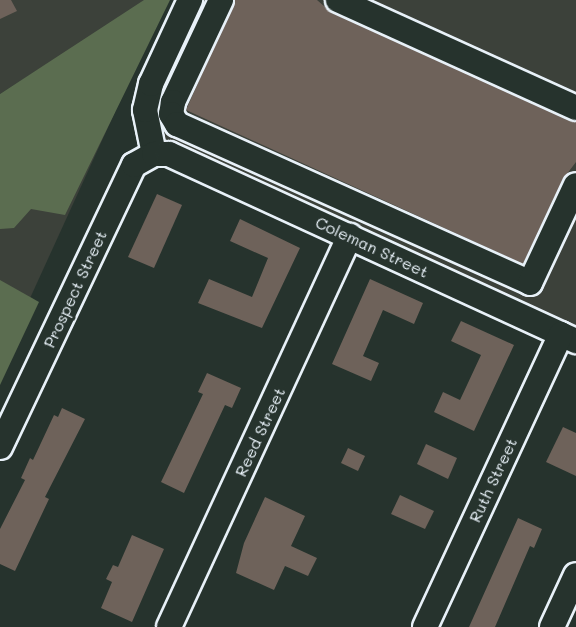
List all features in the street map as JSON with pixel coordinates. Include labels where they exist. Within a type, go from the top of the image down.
[{"type":"street","points":[[161,154],[145,110],[149,93],[190,0]]},
{"type":"street","points":[[221,0],[172,102],[171,114],[177,124],[530,283],[574,194]]},
{"type":"street","points":[[338,0],[576,108]]},
{"type":"street","name":"Coleman Street","points":[[161,154],[350,236],[568,337]]},
{"type":"street","name":"Prospect Street","points":[[0,447],[134,165],[161,154]]},
{"type":"street","name":"Reed Street","points":[[169,627],[350,236]]},
{"type":"street","name":"Ruth Street","points":[[425,627],[568,337]]},
{"type":"street","points":[[552,627],[576,575]]},
{"type":"shaded area","points":[[0,0],[148,0],[0,94]]},
{"type":"shaded area","points":[[190,0],[576,0],[576,341],[154,154],[151,84]]},
{"type":"shaded area","points":[[115,112],[0,364],[0,159]]},
{"type":"green space","points":[[144,0],[170,0],[65,215],[31,209],[14,228],[0,229],[0,94]]},
{"type":"green space","points":[[0,280],[39,302],[0,385]]},
{"type":"building","points":[[0,0],[11,0],[17,11],[0,19]]},
{"type":"building","points":[[235,0],[317,0],[332,13],[576,122],[576,162],[563,179],[523,264],[186,110]]},
{"type":"building","points":[[157,194],[182,205],[154,268],[128,257]]},
{"type":"building","points":[[240,219],[300,248],[262,328],[198,303],[209,279],[252,297],[268,258],[230,241]]},
{"type":"building","points":[[370,279],[423,303],[414,324],[383,310],[363,356],[379,363],[371,381],[332,364]]},
{"type":"building","points":[[461,321],[514,345],[474,431],[434,412],[443,392],[460,400],[481,355],[451,341]]},
{"type":"building","points":[[207,373],[241,388],[232,408],[225,405],[184,493],[161,482],[203,394],[198,392]]},
{"type":"building","points":[[62,408],[85,419],[45,497],[49,499],[15,571],[0,564],[0,529],[25,480],[21,478],[30,458],[33,460],[54,415],[58,417]]},
{"type":"building","points":[[563,427],[576,433],[576,476],[546,462]]},
{"type":"building","points":[[426,444],[457,458],[448,479],[417,464]]},
{"type":"building","points":[[348,448],[365,456],[358,471],[341,463]]},
{"type":"building","points":[[400,495],[434,511],[425,529],[391,514]]},
{"type":"building","points":[[265,497],[305,516],[291,546],[317,558],[308,576],[285,566],[274,590],[236,573],[244,543]]},
{"type":"building","points":[[518,518],[542,529],[534,548],[530,546],[495,627],[469,627]]},
{"type":"building","points":[[132,535],[164,549],[132,622],[101,608],[112,582],[106,579],[113,565],[118,567]]}]
